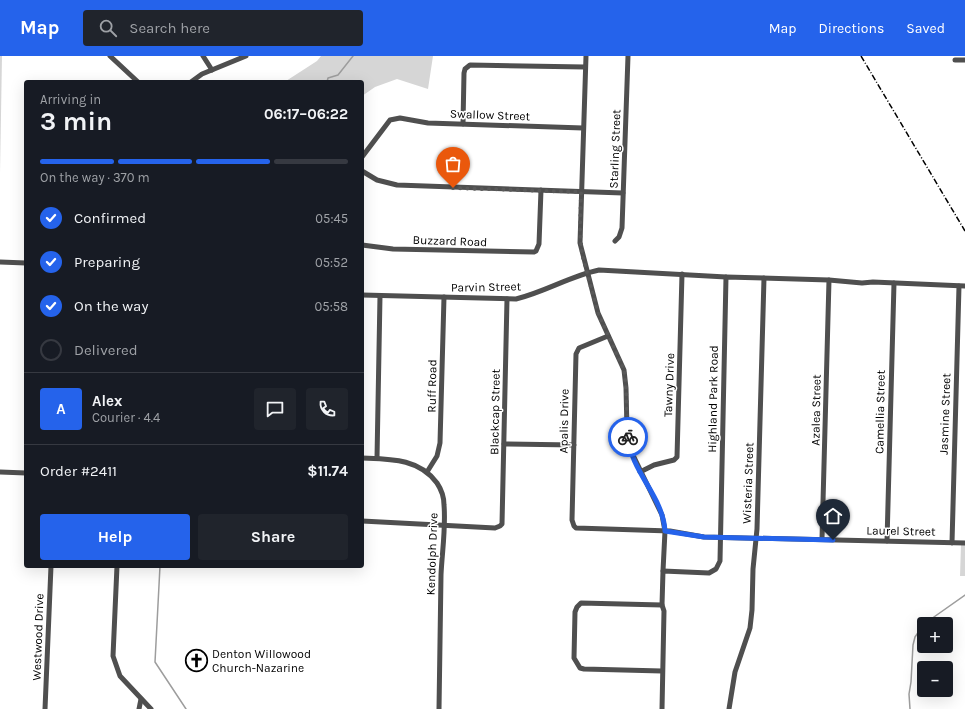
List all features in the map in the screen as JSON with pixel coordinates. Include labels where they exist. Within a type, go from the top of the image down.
[{"type":"street","points":[[110,56],[136,80]]},
{"type":"street","points":[[203,56],[212,70]]},
{"type":"street","points":[[194,80],[202,74],[246,56]]},
{"type":"street","points":[[586,56],[580,243],[598,313],[624,370],[626,388],[626,420],[628,441],[632,456],[659,506],[664,522],[662,709]]},
{"type":"street","name":"Starling Street","points":[[615,241],[619,237],[622,228],[628,56]]},
{"type":"street","points":[[955,60],[965,60]]},
{"type":"street","points":[[463,124],[464,73],[467,67],[474,64],[585,67]]},
{"type":"street","name":"Swallow Street","points":[[364,154],[390,120],[396,118],[463,124],[583,128]]},
{"type":"street","points":[[364,172],[376,180],[397,186],[623,193]]},
{"type":"street","name":"Buzzard Road","points":[[364,245],[400,250],[530,253],[536,251],[539,244],[541,190]]},
{"type":"street","points":[[0,262],[24,263]]},
{"type":"street","name":"Parvin Street","points":[[364,295],[507,299],[528,296],[587,272],[599,270],[726,276]]},
{"type":"street","name":"Tawny Drive","points":[[640,472],[654,465],[674,460],[677,457],[682,274]]},
{"type":"street","points":[[726,276],[829,280],[862,283],[965,286]]},
{"type":"street","name":"Highland Park Road","points":[[663,571],[709,573],[716,569],[720,561],[726,276]]},
{"type":"street","name":"Wisteria Street","points":[[729,709],[735,672],[750,628],[752,610],[753,569],[756,538],[764,278]]},
{"type":"street","name":"Azalea Street","points":[[822,539],[829,280]]},
{"type":"street","name":"Camellia Street","points":[[887,541],[894,283]]},
{"type":"street","name":"Jasmine Street","points":[[952,543],[959,286]]},
{"type":"street","points":[[376,458],[380,296]]},
{"type":"street","name":"Ruff Road","points":[[427,472],[437,456],[440,443],[444,297]]},
{"type":"street","name":"Blackcap Street","points":[[444,525],[495,528],[500,526],[502,521],[507,299]]},
{"type":"street","name":"Apalis Drive","points":[[574,526],[572,520],[576,351],[582,346],[608,336]]},
{"type":"street","points":[[504,444],[574,445]]},
{"type":"street","name":"Kendolph Drive","points":[[364,458],[394,459],[409,463],[427,472],[438,484],[443,497],[445,512],[440,601],[439,709]]},
{"type":"street","points":[[0,472],[24,473]]},
{"type":"street","points":[[364,521],[444,525]]},
{"type":"street","name":"Laurel Street","points":[[574,526],[580,529],[665,531],[720,537],[965,543]]},
{"type":"street","name":"Westwood Drive","points":[[45,709],[51,568]]},
{"type":"street","points":[[117,568],[113,656],[120,676],[151,709]]},
{"type":"street","points":[[662,605],[581,603],[575,612],[574,658],[580,668],[584,669],[662,671]]},
{"type":"street","points":[[139,709],[141,699]]},
{"type":"shaded area","points":[[0,56],[2,56],[0,173]]},
{"type":"shaded area","points":[[321,56],[433,56],[428,89],[397,79],[375,87],[364,95],[364,80],[288,80],[317,61]]},
{"type":"shaded area","points":[[961,545],[965,545],[965,576],[960,576]]},
{"type":"waterway","points":[[328,80],[328,78],[338,75],[353,56]]},
{"type":"waterway","points":[[160,568],[155,662],[186,709]]},
{"type":"waterway","points":[[934,617],[965,595]]},
{"type":"waterway","points":[[910,709],[909,694],[913,645],[917,634]]},
{"type":"railway","points":[[861,56],[965,231]]},
{"type":"way so far","points":[[453,188],[581,192],[580,243],[582,254],[601,323],[621,361],[624,370],[626,379],[626,420],[628,437]]},
{"type":"place","name":"Denton Willowood Church-Nazarine","points":[[196,661]]},
{"type":"route","points":[[628,437],[630,451],[634,461],[659,506],[665,531],[680,532],[704,537],[833,540]]}]
